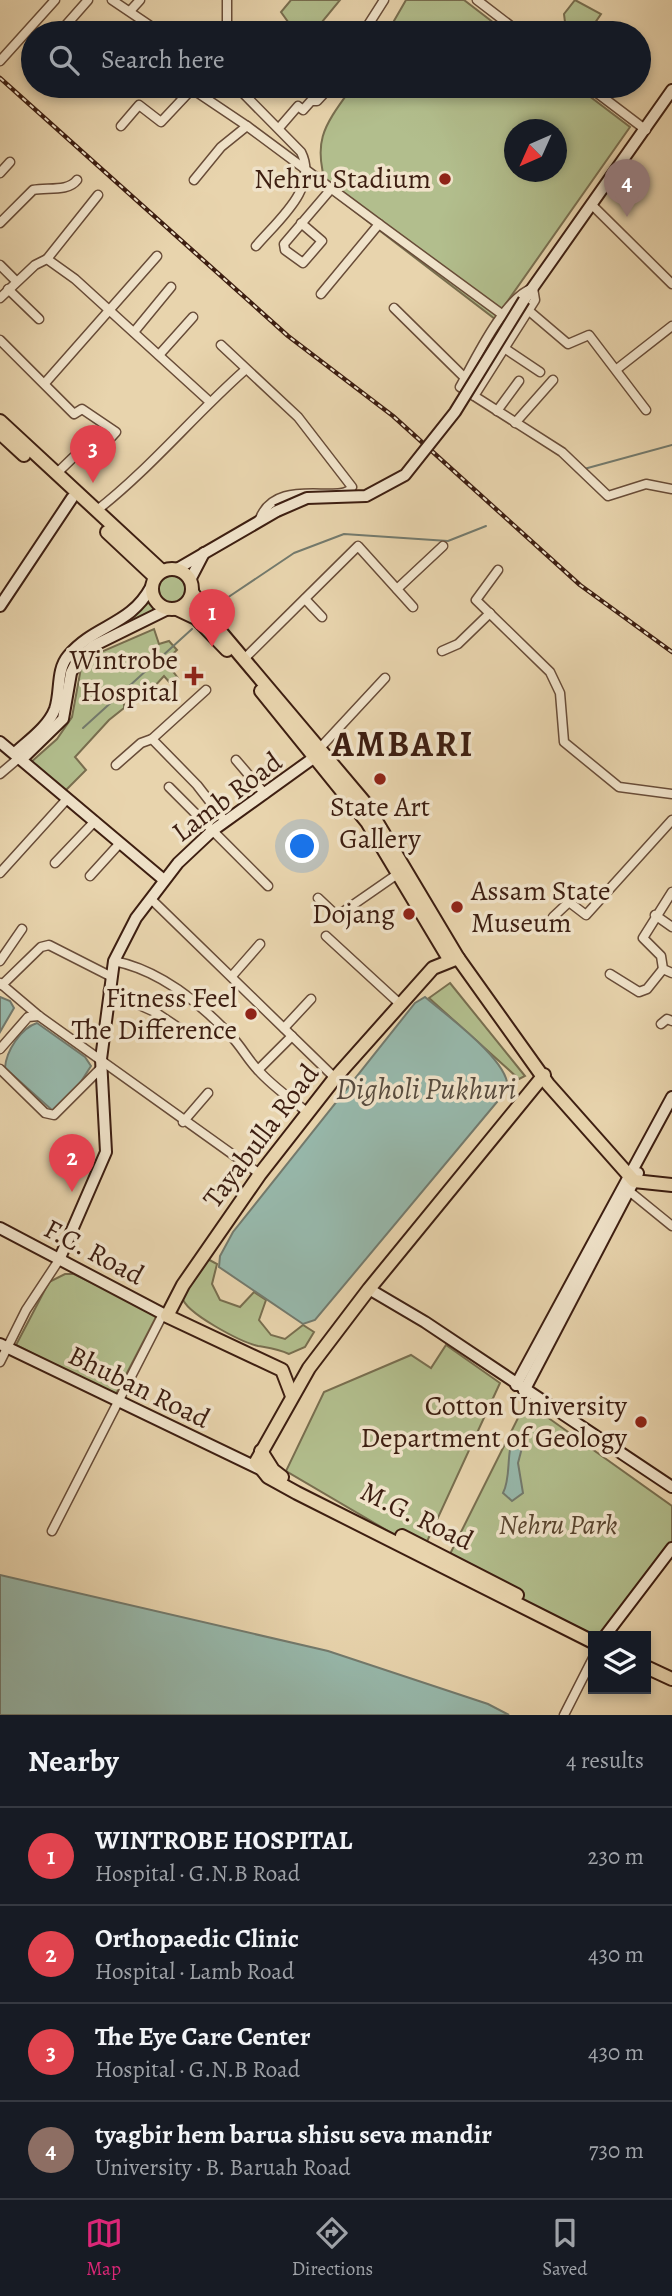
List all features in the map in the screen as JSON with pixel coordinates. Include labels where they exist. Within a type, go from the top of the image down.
[{"type":"main road","points":[[0,421],[96,511],[156,578],[157,603],[196,618],[366,804],[454,959]]},
{"type":"main road","points":[[0,433],[156,578]]},
{"type":"main road","points":[[156,578],[177,569],[191,586],[208,615],[319,752],[454,959],[544,1080],[631,1183],[672,1185]]},
{"type":"main road","points":[[173,609],[187,603],[191,586]]},
{"type":"main road","name":"Tayabulla Road","points":[[165,1315],[260,1174],[307,1112],[433,968],[454,959]]},
{"type":"main road","points":[[544,1080],[369,1289],[309,1368],[261,1451],[266,1470],[297,1493],[588,1639]]},
{"type":"main road","points":[[165,1315],[282,1370],[309,1368]]},
{"type":"main road","points":[[282,1370],[292,1396]]},
{"type":"main road","name":"M.G. Road","points":[[266,1470],[588,1631]]},
{"type":"main road","points":[[651,1661],[672,1670]]},
{"type":"main road","points":[[651,1669],[672,1679]]},
{"type":"street","points":[[36,21],[55,0]]},
{"type":"street","points":[[70,21],[88,0]]},
{"type":"street","points":[[112,0],[144,21]]},
{"type":"street","points":[[130,11],[140,0]]},
{"type":"street","points":[[227,21],[228,0]]},
{"type":"street","points":[[371,21],[384,0]]},
{"type":"street","points":[[477,0],[504,21]]},
{"type":"street","points":[[0,61],[21,38]]},
{"type":"street","points":[[474,396],[505,348],[533,288],[672,90]]},
{"type":"street","points":[[121,125],[139,105],[161,122],[183,98]]},
{"type":"street","points":[[205,98],[503,315]]},
{"type":"street","points":[[252,98],[301,152],[307,172],[301,192],[256,246]]},
{"type":"street","points":[[279,128],[298,106],[303,110],[311,101],[317,102],[322,98]]},
{"type":"street","points":[[605,98],[646,130]]},
{"type":"street","points":[[194,180],[222,147],[247,126]]},
{"type":"street","points":[[0,173],[10,162]]},
{"type":"street","points":[[0,223],[33,190],[65,188],[73,186],[77,180]]},
{"type":"street","points":[[302,223],[322,242],[303,263],[284,248],[302,223],[331,189]]},
{"type":"street","points":[[0,298],[16,281],[47,259],[97,195]]},
{"type":"street","points":[[592,205],[672,284]]},
{"type":"street","points":[[321,294],[379,224]]},
{"type":"street","points":[[45,383],[157,256]]},
{"type":"street","points":[[47,259],[75,279],[209,402]]},
{"type":"street","points":[[0,265],[16,281]]},
{"type":"street","points":[[134,332],[171,286]]},
{"type":"street","points":[[533,288],[520,292],[503,315],[460,387],[562,452],[608,496],[646,484],[672,489]]},
{"type":"street","points":[[8,289],[38,319]]},
{"type":"street","points":[[526,305],[568,344],[589,335],[646,411]]},
{"type":"street","points":[[177,569],[259,520],[307,498],[366,496],[398,480],[455,412],[526,305]]},
{"type":"street","points":[[394,308],[465,378]]},
{"type":"street","points":[[159,355],[193,317]]},
{"type":"street","points":[[617,369],[672,326]]},
{"type":"street","points":[[0,340],[74,414],[82,409],[116,432],[95,455],[85,446],[57,473]]},
{"type":"street","points":[[221,345],[245,370],[298,416],[352,487],[344,494],[288,495],[264,510],[259,520]]},
{"type":"street","points":[[505,348],[540,372]]},
{"type":"street","points":[[96,511],[133,483],[209,402],[245,370]]},
{"type":"street","points":[[515,423],[553,380]]},
{"type":"street","points":[[497,411],[519,381]]},
{"type":"street","points":[[0,606],[72,498]]},
{"type":"street","points":[[244,658],[358,546],[413,607]]},
{"type":"street","points":[[397,589],[443,546]]},
{"type":"street","points":[[191,586],[204,553]]},
{"type":"street","points":[[498,570],[476,600],[550,673],[560,693],[564,742],[618,787],[672,794]]},
{"type":"street","points":[[19,756],[51,717],[58,699],[61,669],[68,656],[94,633],[136,610],[156,578]]},
{"type":"street","points":[[305,599],[322,617]]},
{"type":"street","points":[[0,774],[63,719],[73,666],[85,652],[173,609]]},
{"type":"street","points":[[442,651],[458,644],[490,614]]},
{"type":"street","points":[[319,752],[385,678]]},
{"type":"street","points":[[116,765],[141,743],[152,739],[206,690]]},
{"type":"street","points":[[152,739],[197,785],[225,821]]},
{"type":"street","points":[[0,742],[164,880]]},
{"type":"street","name":"Lamb Road","points":[[0,1362],[4,1346],[59,1260],[106,1152],[101,1063],[108,991],[114,961],[136,918],[164,880],[212,831],[319,752]]},
{"type":"street","points":[[236,760],[265,794]]},
{"type":"street","points":[[169,787],[268,886]]},
{"type":"street","points":[[0,873],[67,799]]},
{"type":"street","points":[[553,917],[569,902],[586,915],[672,820]]},
{"type":"street","points":[[55,863],[94,821]]},
{"type":"street","points":[[90,876],[120,843]]},
{"type":"street","points":[[318,898],[337,916],[399,873]]},
{"type":"street","points":[[610,974],[639,992],[647,989],[663,969],[661,956],[643,938],[655,915],[671,897]]},
{"type":"street","points":[[151,899],[335,1078]]},
{"type":"street","points":[[655,915],[672,927]]},
{"type":"street","points":[[0,961],[22,929]]},
{"type":"street","points":[[326,936],[400,1003]]},
{"type":"street","points":[[232,976],[260,944]]},
{"type":"street","points":[[110,976],[48,945],[41,947],[1,984],[38,1016],[101,1063],[260,1174]]},
{"type":"street","points":[[114,961],[134,965],[159,978],[192,1002],[232,1036],[258,1070],[307,1112]]},
{"type":"street","points":[[663,969],[672,973]]},
{"type":"street","points":[[108,991],[155,1012],[185,1032]]},
{"type":"street","points":[[284,1028],[311,999]]},
{"type":"street","points":[[27,1006],[28,1017]]},
{"type":"street","points":[[0,1049],[28,1017],[38,1016]]},
{"type":"street","points":[[661,1024],[667,1018],[672,1021]]},
{"type":"street","points":[[258,1070],[292,1037]]},
{"type":"street","points":[[0,1069],[45,1113],[54,1115],[101,1063]]},
{"type":"street","points":[[183,1122],[208,1093]]},
{"type":"street","points":[[631,1183],[672,1097]]},
{"type":"street","points":[[520,1388],[672,1111]]},
{"type":"street","points":[[631,1183],[653,1214],[672,1226]]},
{"type":"street","name":"F.C. Road","points":[[0,1228],[165,1315]]},
{"type":"street","points":[[369,1289],[425,1322],[520,1388],[672,1487]]},
{"type":"street","points":[[52,1531],[165,1315]]},
{"type":"street","name":"Bhuban Road","points":[[4,1346],[119,1403],[266,1470]]},
{"type":"street","points":[[609,1631],[672,1548]]},
{"type":"street","points":[[564,1715],[588,1668]]},
{"type":"green space","points":[[291,0],[340,0],[323,21],[287,21],[281,12]]},
{"type":"green space","points":[[406,0],[464,0],[491,21],[394,21]]},
{"type":"green space","points":[[575,0],[601,14],[596,21],[565,21],[564,14]]},
{"type":"green space","name":"Nehru Stadium","points":[[344,98],[592,98],[630,127],[495,319],[328,191],[321,159],[323,135]]},
{"type":"green space","points":[[173,573],[184,578],[189,589],[184,600],[173,605],[162,600],[157,589],[162,578]]},
{"type":"green space","points":[[149,599],[158,610],[74,657],[67,672],[61,714],[23,747],[51,721],[69,658]]},
{"type":"green space","points":[[154,629],[159,644],[169,641],[177,650],[165,661],[178,678],[171,684],[164,676],[153,688],[147,685],[124,703],[124,708],[109,720],[75,757],[86,770],[63,793],[30,763],[57,739],[72,717],[81,668],[94,655]]},
{"type":"green space","points":[[450,983],[525,1076],[519,1079],[429,998]]},
{"type":"green space","points":[[204,1257],[217,1264],[212,1284],[220,1300],[240,1307],[254,1292],[266,1300],[259,1320],[271,1335],[285,1339],[303,1325],[314,1332],[305,1347],[289,1354],[258,1346],[227,1333],[185,1304],[182,1297]]},
{"type":"green space","points":[[65,1274],[74,1274],[155,1313],[156,1317],[115,1396],[16,1345],[49,1282]]},
{"type":"green space","points":[[446,1345],[500,1383],[424,1548],[405,1541],[286,1471],[324,1392],[411,1355],[431,1368]]},
{"type":"green space","name":"Nehru Park","points":[[526,1402],[672,1506],[672,1546],[609,1631],[588,1632],[446,1562]]},
{"type":"water","points":[[0,997],[10,1001],[14,1008],[0,1032]]},
{"type":"water","name":"Digholi Pukhuri","points":[[425,997],[462,1027],[489,1054],[506,1079],[507,1090],[315,1320],[303,1324],[219,1267],[220,1256],[233,1232],[415,1003]]},
{"type":"water","points":[[37,1023],[85,1057],[91,1066],[71,1097],[53,1111],[5,1068],[15,1041],[25,1030]]},
{"type":"water","points":[[515,1438],[523,1444],[518,1463],[523,1493],[512,1501],[503,1493],[510,1449]]},
{"type":"water","points":[[0,1575],[328,1651],[488,1704],[509,1715],[0,1715]]},
{"type":"waterway","points":[[584,469],[672,445]]},
{"type":"waterway","points":[[224,600],[294,553],[344,534],[448,541],[486,526]]},
{"type":"waterway","points":[[83,728],[192,629]]},
{"type":"railway","points":[[0,78],[21,97]]},
{"type":"railway","points":[[22,98],[288,336],[393,416],[580,585],[672,652]]},
{"type":"place","name":"Nehru Stadium","points":[[445,179]]},
{"type":"place","name":"tyagbir hem barua shisu seva mandir","points":[[627,217]]},
{"type":"place","name":"The Eye Care Center","points":[[93,483]]},
{"type":"place","name":"WINTROBE HOSPITAL","points":[[212,647]]},
{"type":"place","name":"Wintrobe Hospital","points":[[194,676]]},
{"type":"place","name":"State Art Gallery","points":[[380,779]]},
{"type":"place","name":"Assam State Museum","points":[[457,907]]},
{"type":"place","name":"Dojang","points":[[409,914]]},
{"type":"place","name":"Fitness Feel The Difference","points":[[251,1014]]},
{"type":"place","name":"Orthopaedic Clinic","points":[[72,1192]]},
{"type":"place","name":"Cotton University Department of Geology","points":[[641,1422]]},
{"type":"district","name":"AMBARI","points":[[403,744]]}]
